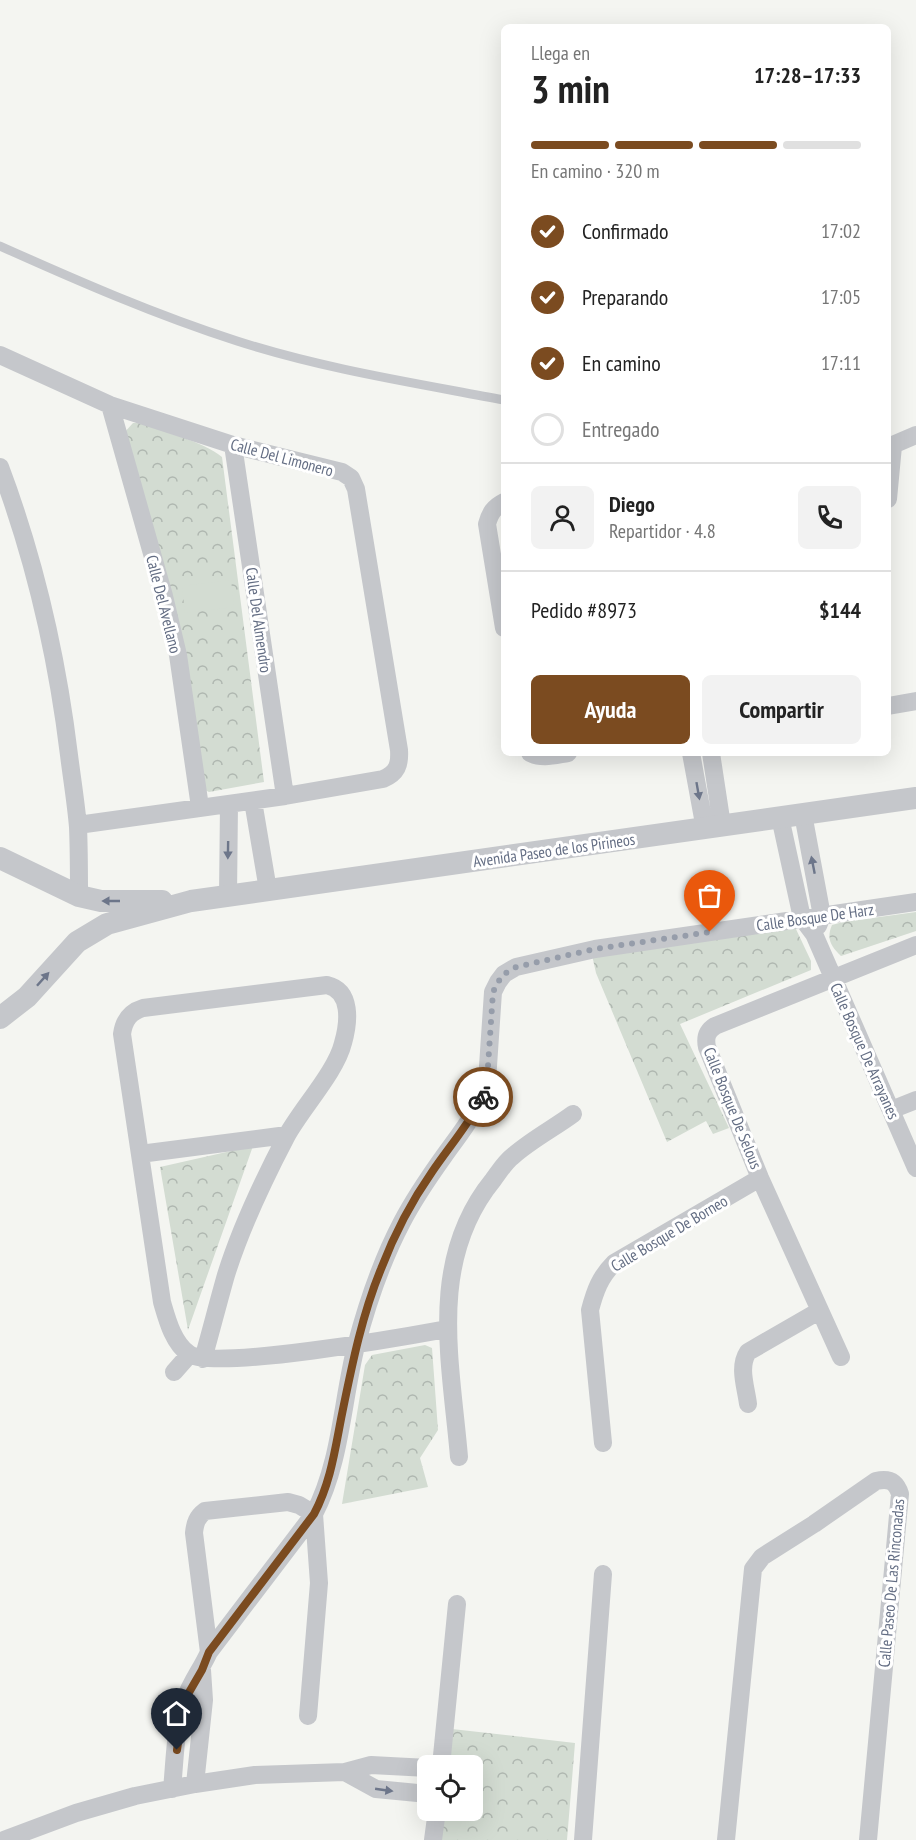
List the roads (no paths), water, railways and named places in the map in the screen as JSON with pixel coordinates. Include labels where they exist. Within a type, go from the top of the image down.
[{"type":"street","name":"Calle Del Limonero","points":[[0,355],[110,405],[234,445],[342,472],[351,478],[354,483],[400,762],[395,771],[382,779],[285,796]]},
{"type":"street","name":"Calle Del Avellano","points":[[110,405],[164,596],[178,655],[200,807]]},
{"type":"street","points":[[891,446],[916,435]]},
{"type":"street","name":"Calle Del Almendro","points":[[234,445],[285,796]]},
{"type":"street","points":[[0,467],[30,555],[49,633],[63,708],[78,825],[79,896]]},
{"type":"street","points":[[500,504],[490,514],[487,524],[501,610]]},
{"type":"street","points":[[891,706],[916,702]]},
{"type":"street","points":[[692,756],[713,827]]},
{"type":"street","points":[[711,756],[713,827]]},
{"type":"street","points":[[78,825],[285,796]]},
{"type":"street","name":"Avenida Paseo de los Pirineos","points":[[191,901],[916,798]]},
{"type":"street","points":[[253,801],[268,890]]},
{"type":"street","points":[[228,896],[229,804]]},
{"type":"street","points":[[803,814],[822,916],[814,934]]},
{"type":"street","name":"Calle Bosque De Arrayanes","points":[[780,817],[802,918],[814,934],[916,1168]]},
{"type":"street","points":[[0,858],[79,896],[100,901],[191,901]]},
{"type":"street","points":[[0,1018],[27,997],[77,942],[107,924],[191,901]]},
{"type":"street","name":"Calle Bosque De Harz","points":[[356,1345],[380,1270],[402,1221],[430,1174],[477,1109],[484,1095],[493,992],[504,974],[516,967],[595,949],[916,902]]},
{"type":"street","name":"Calle Bosque De Selous","points":[[841,1357],[760,1178],[707,1047],[707,1035],[715,1026],[916,945]]},
{"type":"street","points":[[327,985],[337,988],[346,1006],[343,1044],[334,1063],[287,1135],[243,1231],[196,1357],[173,1333],[162,1302],[122,1034],[127,1018],[143,1008],[327,985]]},
{"type":"street","points":[[891,1110],[916,1100]]},
{"type":"street","points":[[459,1457],[447,1329],[449,1282],[454,1256],[469,1216],[487,1188],[513,1156],[573,1114]]},
{"type":"street","points":[[140,1154],[287,1135]]},
{"type":"street","name":"Calle Bosque De Borneo","points":[[603,1443],[590,1310],[595,1290],[603,1275],[614,1263],[760,1178]]},
{"type":"street","points":[[748,1404],[742,1368],[748,1352],[819,1311]]},
{"type":"street","points":[[174,1372],[196,1357],[249,1357],[356,1345],[447,1329]]},
{"type":"street","points":[[172,1789],[181,1712],[188,1691],[202,1670],[209,1652],[314,1514],[325,1492],[356,1345]]},
{"type":"street","name":"Calle Paseo De Las Rinconadas","points":[[726,1840],[753,1569],[762,1557],[876,1481],[886,1479],[898,1486],[900,1494],[868,1840]]},
{"type":"street","points":[[209,1652],[194,1533],[195,1524],[200,1515],[205,1511],[288,1502],[299,1505],[314,1514]]},
{"type":"street","points":[[308,1716],[319,1583],[314,1514]]},
{"type":"street","points":[[583,1840],[603,1574]]},
{"type":"street","points":[[442,1755],[456,1604]]},
{"type":"street","points":[[195,1784],[204,1700],[202,1670]]},
{"type":"street","points":[[4,1840],[76,1813],[135,1796],[195,1784],[255,1775],[345,1772],[371,1765],[417,1767]]},
{"type":"street","points":[[345,1772],[376,1789],[417,1793]]},
{"type":"street","points":[[433,1840],[436,1821]]},
{"type":"lane","points":[[0,246],[97,290],[237,341],[366,374],[501,399]]}]
